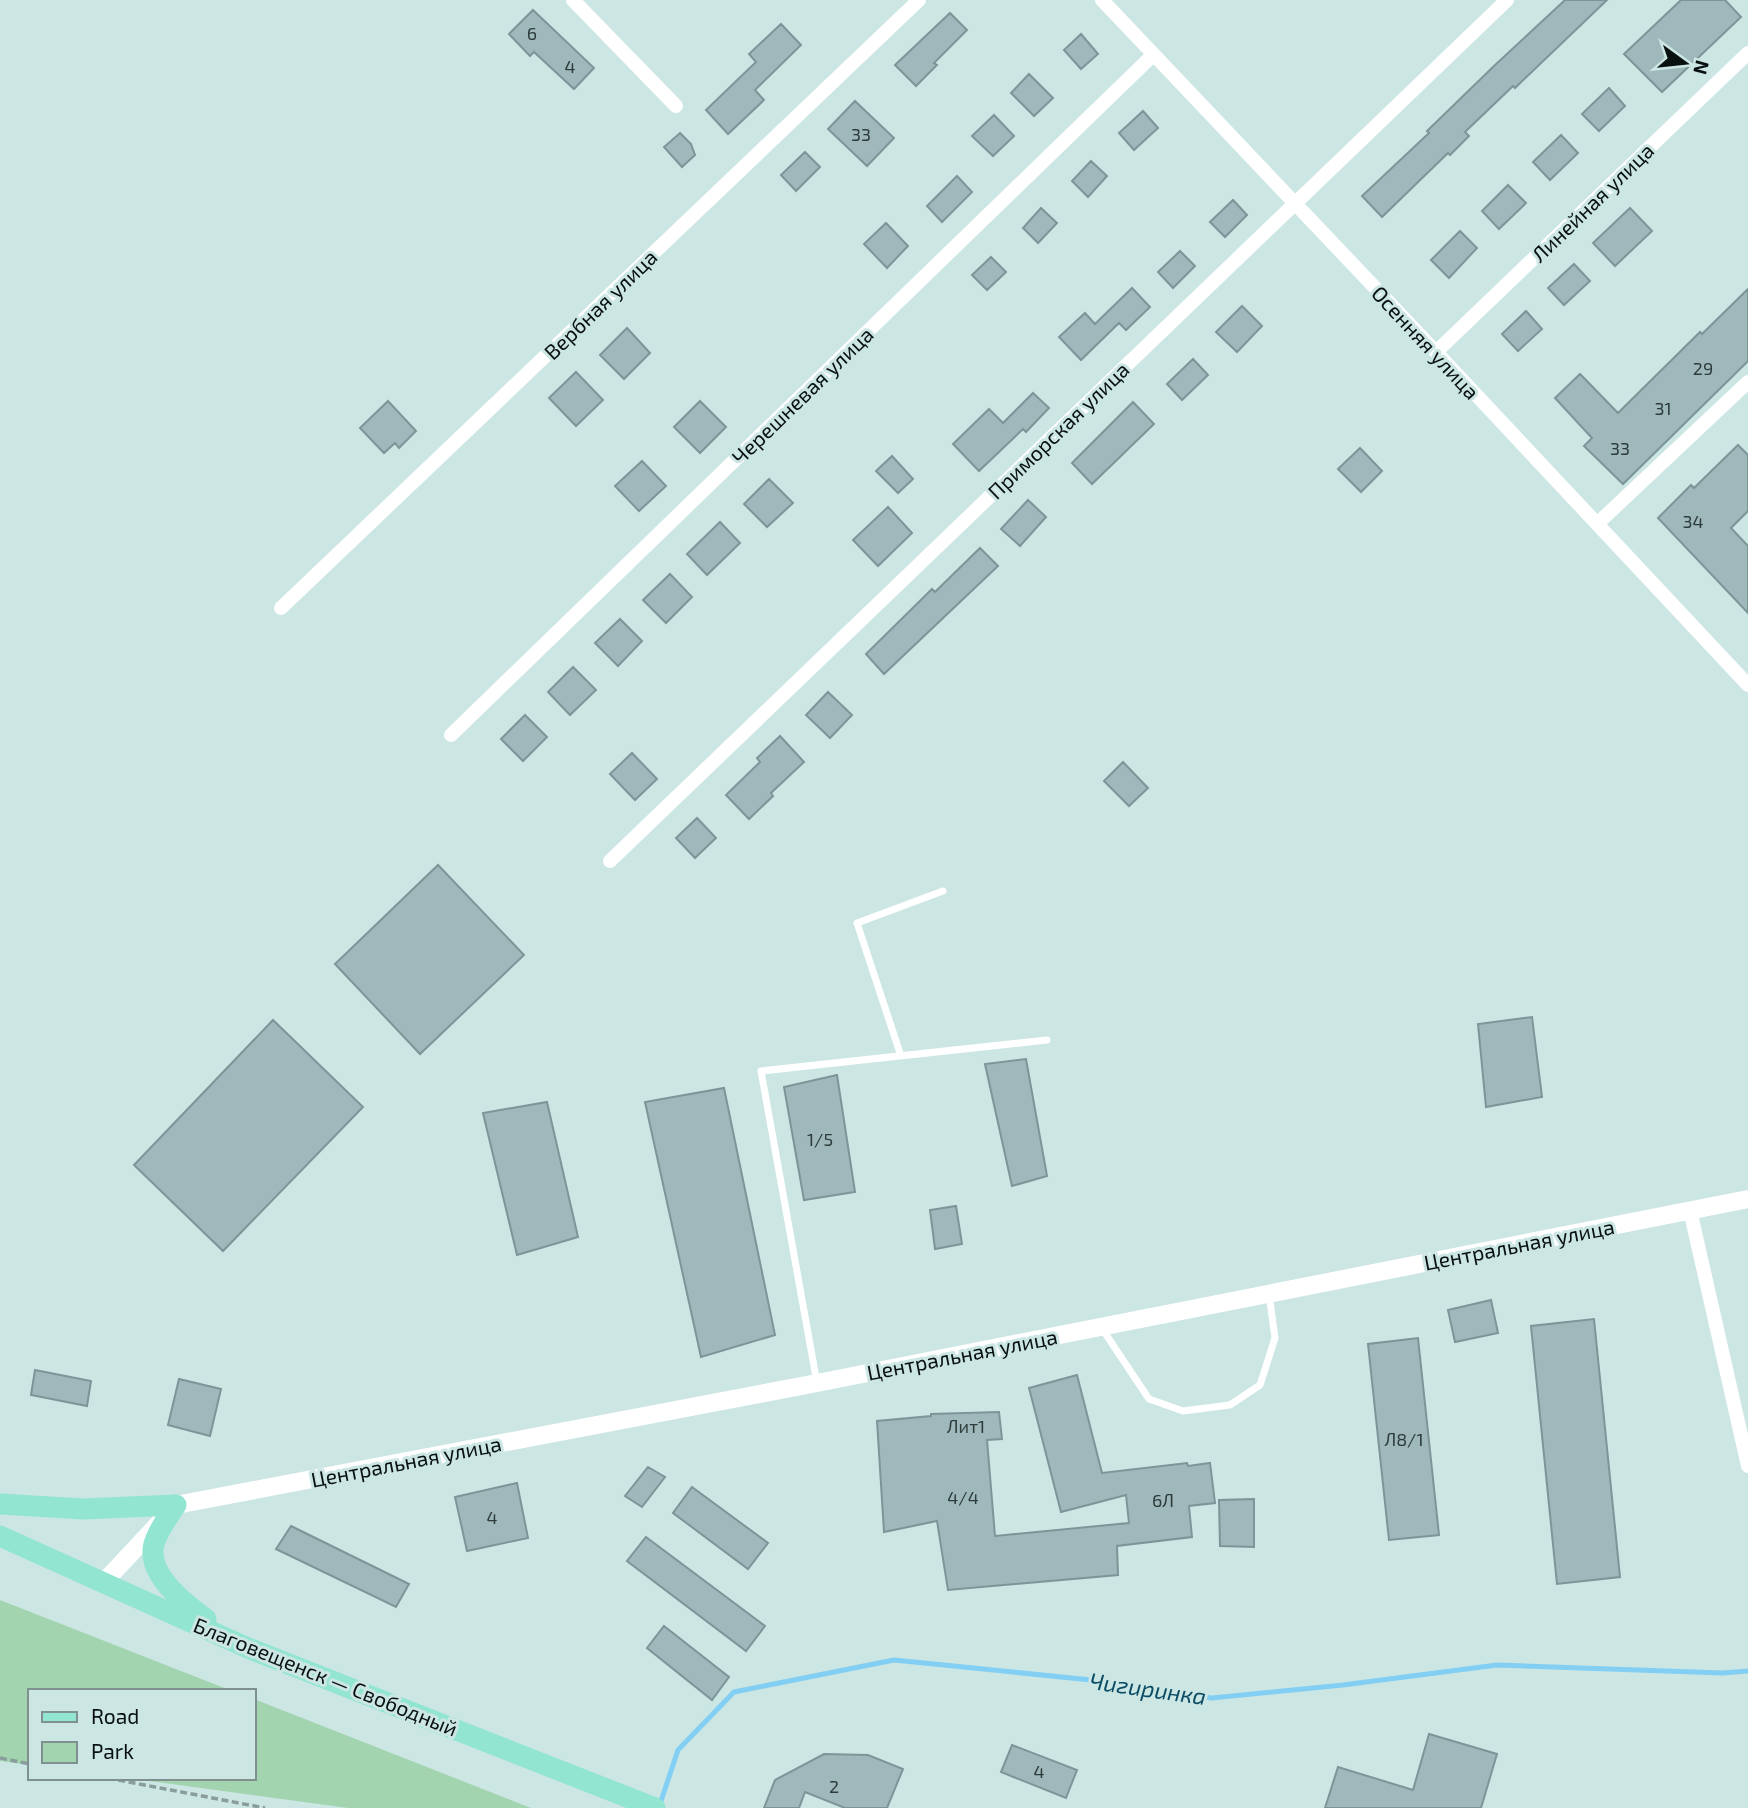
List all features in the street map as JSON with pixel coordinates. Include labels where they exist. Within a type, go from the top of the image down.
[{"type":"main road","points":[[0,1504],[83,1509],[176,1505]]},
{"type":"main road","points":[[176,1505],[160,1531],[153,1552],[164,1581],[188,1606],[248,1648]]},
{"type":"main road","name":"Благовещенск — Свободный","points":[[0,1536],[105,1581],[248,1648],[655,1808]]},
{"type":"street","points":[[573,0],[676,106]]},
{"type":"street","name":"Вербная улица","points":[[281,608],[919,0]]},
{"type":"street","name":"Осенняя улица","points":[[1102,0],[1748,685]]},
{"type":"street","name":"Приморская улица","points":[[610,860],[1507,0]]},
{"type":"street","name":"Линейная улица","points":[[1436,352],[1748,53]]},
{"type":"street","name":"Черешневая улица","points":[[451,735],[1153,55]]},
{"type":"street","points":[[1597,524],[1748,382]]},
{"type":"street","name":"Центральная улица","points":[[176,1505],[817,1383],[1748,1199]]},
{"type":"street","points":[[1690,1210],[1748,1466]]},
{"type":"street","points":[[105,1581],[176,1505]]},
{"type":"lane","points":[[901,1056],[857,923],[943,891]]},
{"type":"lane","points":[[817,1383],[761,1072],[1047,1040]]},
{"type":"lane","points":[[1100,1326],[1149,1398],[1183,1410],[1230,1405],[1260,1385],[1275,1338],[1269,1294]]},
{"type":"path","points":[[0,1758],[28,1763]]},
{"type":"path","points":[[118,1780],[265,1808]]},
{"type":"green space","points":[[0,1600],[227,1689],[28,1689],[28,1765],[0,1761]]},
{"type":"green space","points":[[256,1700],[531,1808],[348,1808],[142,1780],[256,1780]]},
{"type":"building","points":[[1565,0],[1607,0],[1465,132],[1469,136],[1382,217],[1362,196]]},
{"type":"building","points":[[1681,0],[1725,0],[1741,17],[1662,92],[1624,54]]},
{"type":"building","points":[[533,10],[594,68],[574,89],[534,52],[530,56],[509,34]]},
{"type":"building","points":[[950,13],[967,30],[934,63],[937,65],[916,86],[895,65]]},
{"type":"building","points":[[781,24],[801,45],[755,90],[764,100],[728,134],[706,110],[756,62],[749,54]]},
{"type":"building","points":[[1081,34],[1098,54],[1081,69],[1064,50]]},
{"type":"building","points":[[1029,74],[1053,98],[1034,116],[1011,93]]},
{"type":"building","points":[[1609,88],[1625,106],[1599,131],[1582,114]]},
{"type":"building","points":[[855,101],[894,138],[867,166],[828,129]]},
{"type":"building","points":[[1143,111],[1158,128],[1134,150],[1119,133]]},
{"type":"building","points":[[994,115],[1014,136],[993,156],[972,136]]},
{"type":"building","points":[[680,133],[691,144],[695,155],[682,167],[664,147]]},
{"type":"building","points":[[1561,135],[1578,153],[1550,180],[1533,162]]},
{"type":"building","points":[[805,152],[820,167],[796,191],[781,175]]},
{"type":"building","points":[[1091,161],[1107,176],[1088,197],[1072,181]]},
{"type":"building","points":[[957,176],[972,192],[942,222],[927,206]]},
{"type":"building","points":[[1508,185],[1526,203],[1499,229],[1482,211]]},
{"type":"building","points":[[1233,200],[1247,215],[1225,237],[1210,222]]},
{"type":"building","points":[[1041,208],[1057,223],[1038,243],[1023,228]]},
{"type":"building","points":[[1630,208],[1652,231],[1615,266],[1593,243]]},
{"type":"building","points":[[886,223],[908,246],[887,268],[864,244]]},
{"type":"building","points":[[1460,231],[1477,248],[1449,278],[1431,260]]},
{"type":"building","points":[[1180,251],[1195,266],[1173,288],[1158,272]]},
{"type":"building","points":[[991,257],[1006,272],[987,290],[972,275]]},
{"type":"building","points":[[1574,264],[1590,281],[1564,305],[1548,288]]},
{"type":"building","points":[[1132,288],[1150,307],[1126,330],[1119,323],[1081,360],[1059,337],[1085,313],[1095,324]]},
{"type":"building","points":[[1748,289],[1748,361],[1623,484],[1584,446],[1592,438],[1555,398],[1580,374],[1618,413]]},
{"type":"building","points":[[1242,306],[1262,326],[1237,352],[1216,332]]},
{"type":"building","points":[[1526,311],[1542,329],[1518,351],[1502,334]]},
{"type":"building","points":[[627,328],[650,353],[624,379],[600,355]]},
{"type":"building","points":[[1193,359],[1208,375],[1182,400],[1167,384]]},
{"type":"building","points":[[576,372],[603,400],[576,426],[549,398]]},
{"type":"building","points":[[1033,393],[1049,408],[1026,432],[1023,429],[979,471],[953,444],[989,409],[1003,423]]},
{"type":"building","points":[[388,401],[416,431],[399,448],[395,443],[384,453],[360,428]]},
{"type":"building","points":[[700,401],[726,427],[700,453],[674,427]]},
{"type":"building","points":[[1133,402],[1154,424],[1092,484],[1072,463]]},
{"type":"building","points":[[1738,445],[1748,455],[1748,511],[1731,528],[1748,546],[1748,613],[1658,518],[1691,485],[1694,488]]},
{"type":"building","points":[[1360,448],[1382,471],[1361,492],[1338,469]]},
{"type":"building","points":[[892,456],[913,479],[898,493],[876,471]]},
{"type":"building","points":[[642,461],[666,486],[639,511],[615,486]]},
{"type":"building","points":[[769,479],[793,503],[767,527],[744,504]]},
{"type":"building","points":[[1028,500],[1046,517],[1020,546],[1001,529]]},
{"type":"building","points":[[888,507],[912,533],[878,566],[853,540]]},
{"type":"building","points":[[720,522],[740,543],[707,575],[687,554]]},
{"type":"building","points":[[980,548],[998,566],[884,674],[866,654],[932,589],[935,592]]},
{"type":"building","points":[[670,574],[692,597],[666,623],[643,600]]},
{"type":"building","points":[[620,619],[642,641],[618,666],[595,643]]},
{"type":"building","points":[[573,667],[596,690],[570,715],[548,692]]},
{"type":"building","points":[[828,692],[852,715],[830,738],[806,715]]},
{"type":"building","points":[[525,715],[547,737],[523,761],[501,739]]},
{"type":"building","points":[[780,736],[804,762],[771,793],[773,796],[749,819],[726,795],[760,762],[757,758]]},
{"type":"building","points":[[632,753],[657,779],[635,800],[610,774]]},
{"type":"building","points":[[1123,762],[1148,788],[1129,806],[1104,781]]},
{"type":"building","points":[[697,818],[716,838],[695,858],[676,838]]},
{"type":"building","points":[[438,865],[524,955],[420,1054],[335,964]]},
{"type":"building","points":[[1532,1017],[1542,1097],[1486,1107],[1478,1024]]},
{"type":"building","points":[[273,1020],[363,1107],[223,1251],[134,1165]]},
{"type":"building","points":[[1026,1059],[1047,1176],[1012,1186],[985,1064]]},
{"type":"building","points":[[837,1075],[855,1192],[804,1200],[784,1087]]},
{"type":"building","points":[[724,1088],[775,1335],[701,1357],[645,1102]]},
{"type":"building","points":[[547,1102],[578,1237],[517,1255],[483,1113]]},
{"type":"building","points":[[956,1206],[962,1244],[935,1249],[930,1210]]},
{"type":"building","points":[[1491,1300],[1498,1333],[1455,1342],[1448,1310]]},
{"type":"building","points":[[1594,1319],[1620,1577],[1557,1584],[1531,1326]]},
{"type":"building","points":[[1418,1338],[1439,1535],[1389,1540],[1368,1344]]},
{"type":"building","points":[[35,1370],[91,1381],[87,1406],[31,1395]]},
{"type":"building","points":[[1077,1375],[1102,1473],[1187,1463],[1188,1466],[1210,1463],[1215,1503],[1189,1506],[1192,1537],[1117,1546],[1118,1575],[948,1590],[937,1521],[884,1532],[877,1421],[931,1414],[999,1412],[1002,1439],[987,1440],[995,1536],[1129,1523],[1126,1495],[1061,1512],[1029,1388]]},
{"type":"building","points":[[179,1379],[221,1389],[210,1436],[168,1425]]},
{"type":"building","points":[[648,1467],[665,1477],[642,1507],[625,1496]]},
{"type":"building","points":[[517,1483],[528,1538],[467,1551],[455,1497]]},
{"type":"building","points":[[692,1487],[768,1543],[748,1569],[673,1513]]},
{"type":"building","points":[[1254,1499],[1254,1547],[1220,1546],[1219,1500]]},
{"type":"building","points":[[291,1526],[409,1584],[396,1607],[276,1549]]},
{"type":"building","points":[[646,1537],[765,1626],[746,1651],[627,1561]]},
{"type":"building","points":[[664,1626],[729,1677],[712,1700],[647,1648]]},
{"type":"building","points":[[1429,1734],[1497,1754],[1481,1808],[1325,1808],[1338,1767],[1413,1790]]},
{"type":"building","points":[[1012,1745],[1077,1770],[1066,1798],[1001,1772]]},
{"type":"building","points":[[824,1754],[868,1755],[903,1769],[887,1808],[845,1808],[805,1792],[799,1808],[764,1808],[775,1780]]},
{"type":"waterway","name":"Чигиринка","points":[[659,1807],[678,1750],[734,1692],[894,1660],[1091,1680],[1212,1698],[1343,1685],[1497,1665],[1723,1673],[1748,1671]]}]
